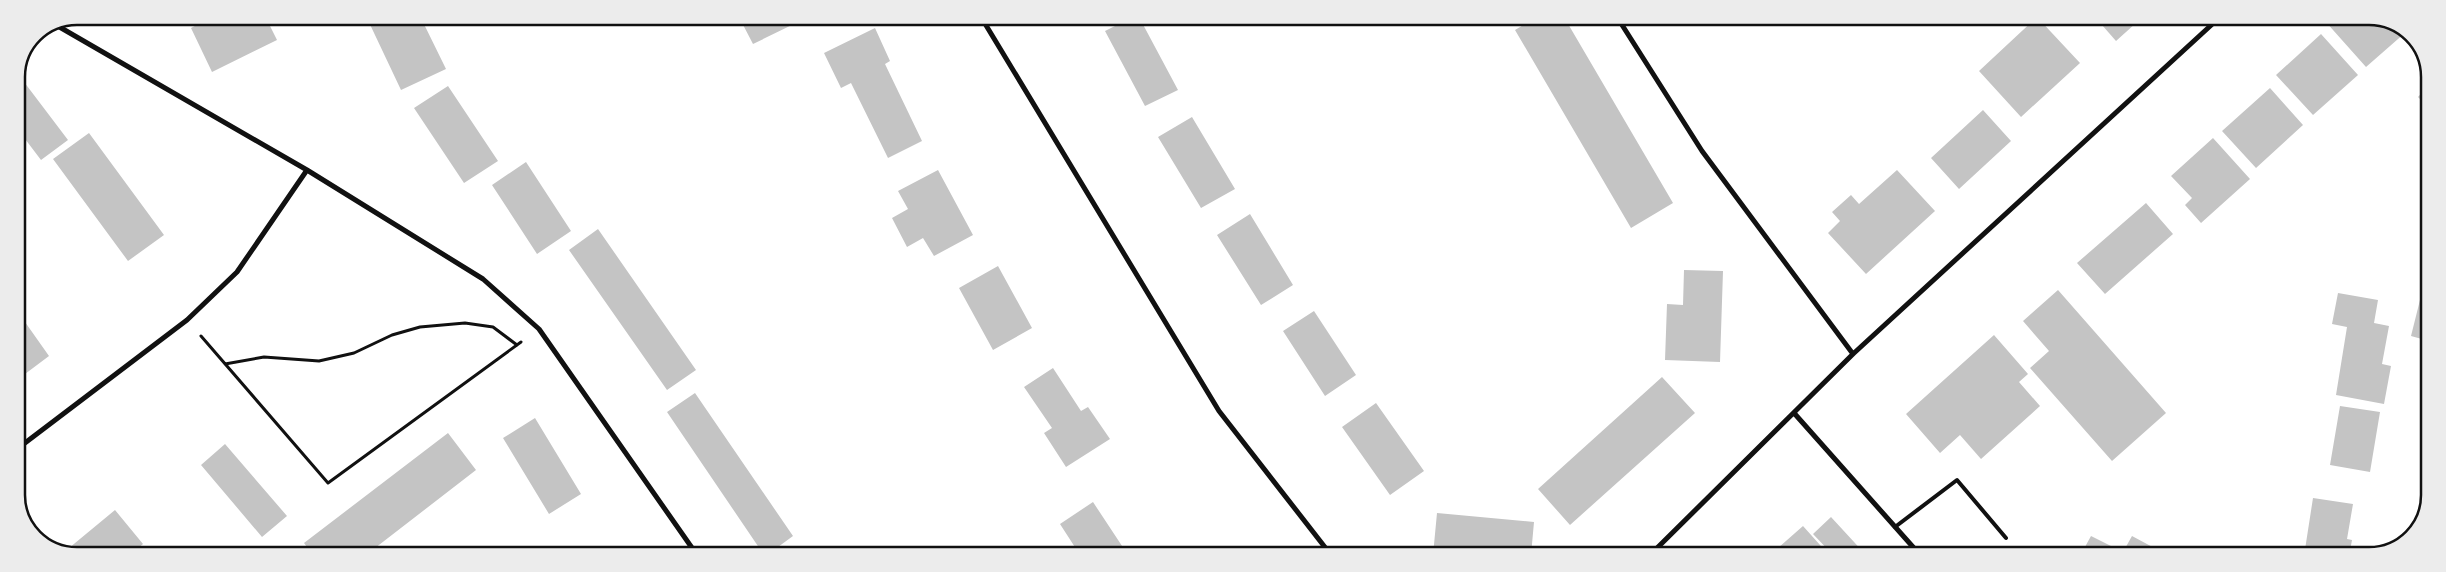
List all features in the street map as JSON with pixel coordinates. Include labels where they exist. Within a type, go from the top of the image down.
[{"type":"street","points":[[986,25],[1219,411],[1325,547]]},
{"type":"street","points":[[1621,25],[1702,152],[1853,354]]},
{"type":"street","points":[[1658,547],[1853,354],[2211,25]]},
{"type":"street","points":[[61,28],[307,170],[483,279],[540,329],[691,547]]},
{"type":"street","points":[[25,443],[187,320],[237,272],[307,170]]},
{"type":"street","points":[[1794,413],[1913,547]]},
{"type":"lane","points":[[1896,527],[1957,480],[2006,538]]},
{"type":"path","points":[[187,320],[328,483],[540,329]]},
{"type":"path","points":[[225,364],[264,357],[319,361],[354,353],[392,335],[420,327],[465,324],[493,327],[517,345]]},
{"type":"building","points":[[197,25],[270,25],[277,40],[212,72],[191,28]]},
{"type":"building","points":[[370,25],[424,25],[446,69],[401,90]]},
{"type":"building","points":[[743,25],[792,25],[753,44]]},
{"type":"building","points":[[1117,25],[1143,25],[1178,90],[1145,106],[1105,31]]},
{"type":"building","points":[[1523,25],[1569,25],[1673,203],[1631,228],[1515,30]]},
{"type":"building","points":[[2028,25],[2044,25],[2080,63],[2021,117],[1979,71]]},
{"type":"building","points":[[2102,25],[2134,25],[2116,41]]},
{"type":"building","points":[[2329,25],[2379,26],[2389,29],[2401,36],[2366,67]]},
{"type":"building","points":[[875,28],[890,61],[885,64],[922,141],[888,158],[851,83],[841,88],[824,53]]},
{"type":"building","points":[[2321,34],[2358,75],[2313,115],[2276,75]]},
{"type":"building","points":[[25,83],[68,140],[41,160],[25,139]]},
{"type":"building","points":[[448,86],[498,161],[464,183],[414,108]]},
{"type":"building","points":[[2270,88],[2303,125],[2256,168],[2222,131]]},
{"type":"building","points":[[1983,110],[2011,141],[1959,189],[1931,158]]},
{"type":"building","points":[[1192,117],[1235,189],[1201,208],[1158,137]]},
{"type":"building","points":[[89,133],[164,235],[128,261],[53,159]]},
{"type":"building","points":[[2213,138],[2250,179],[2201,223],[2185,205],[2192,198],[2171,176]]},
{"type":"building","points":[[526,162],[571,231],[537,254],[492,185]]},
{"type":"building","points":[[938,170],[973,235],[934,256],[923,238],[907,247],[892,218],[908,209],[898,191]]},
{"type":"building","points":[[1897,170],[1935,211],[1866,274],[1828,233],[1840,221],[1832,212],[1851,195],[1859,204]]},
{"type":"building","points":[[2146,203],[2173,234],[2105,294],[2077,263]]},
{"type":"building","points":[[1250,214],[1293,285],[1261,305],[1217,235]]},
{"type":"building","points":[[598,229],[696,370],[667,390],[569,250]]},
{"type":"building","points":[[998,266],[1032,328],[993,350],[959,288]]},
{"type":"building","points":[[1684,270],[1723,271],[1720,362],[1665,360],[1667,304],[1683,305]]},
{"type":"building","points":[[2058,290],[2166,413],[2112,461],[2030,368],[2049,351],[2023,321]]},
{"type":"building","points":[[2338,293],[2378,300],[2374,323],[2389,326],[2382,364],[2391,366],[2384,404],[2336,395],[2347,327],[2332,324]]},
{"type":"building","points":[[2421,296],[2421,339],[2411,336]]},
{"type":"building","points":[[1314,311],[1356,375],[1325,396],[1283,331]]},
{"type":"building","points":[[25,322],[49,356],[25,374]]},
{"type":"building","points":[[1994,335],[2028,374],[2019,382],[2040,406],[1981,459],[1960,435],[1940,453],[1906,414]]},
{"type":"building","points":[[1053,368],[1081,411],[1088,407],[1110,439],[1066,467],[1044,433],[1052,428],[1024,387]]},
{"type":"building","points":[[1662,377],[1695,413],[1570,525],[1538,489]]},
{"type":"building","points":[[695,393],[793,536],[778,547],[759,547],[667,412]]},
{"type":"building","points":[[1376,403],[1424,471],[1390,495],[1342,427]]},
{"type":"building","points":[[2340,406],[2380,412],[2370,472],[2330,465]]},
{"type":"building","points":[[535,418],[581,494],[549,514],[503,438]]},
{"type":"building","points":[[448,433],[476,470],[376,547],[307,547],[304,543]]},
{"type":"building","points":[[225,444],[287,516],[262,537],[201,465]]},
{"type":"building","points":[[2313,498],[2353,504],[2347,539],[2352,540],[2351,547],[2305,547]]},
{"type":"building","points":[[1093,502],[1123,547],[1075,547],[1060,524]]},
{"type":"building","points":[[115,510],[143,544],[139,547],[71,546]]},
{"type":"building","points":[[1437,513],[1534,522],[1532,547],[1434,547]]},
{"type":"building","points":[[1831,517],[1859,547],[1825,547],[1813,534]]},
{"type":"building","points":[[1803,526],[1822,547],[1779,547]]},
{"type":"building","points":[[2091,536],[2113,547],[2085,547]]},
{"type":"building","points":[[2132,536],[2153,547],[2126,547]]}]
